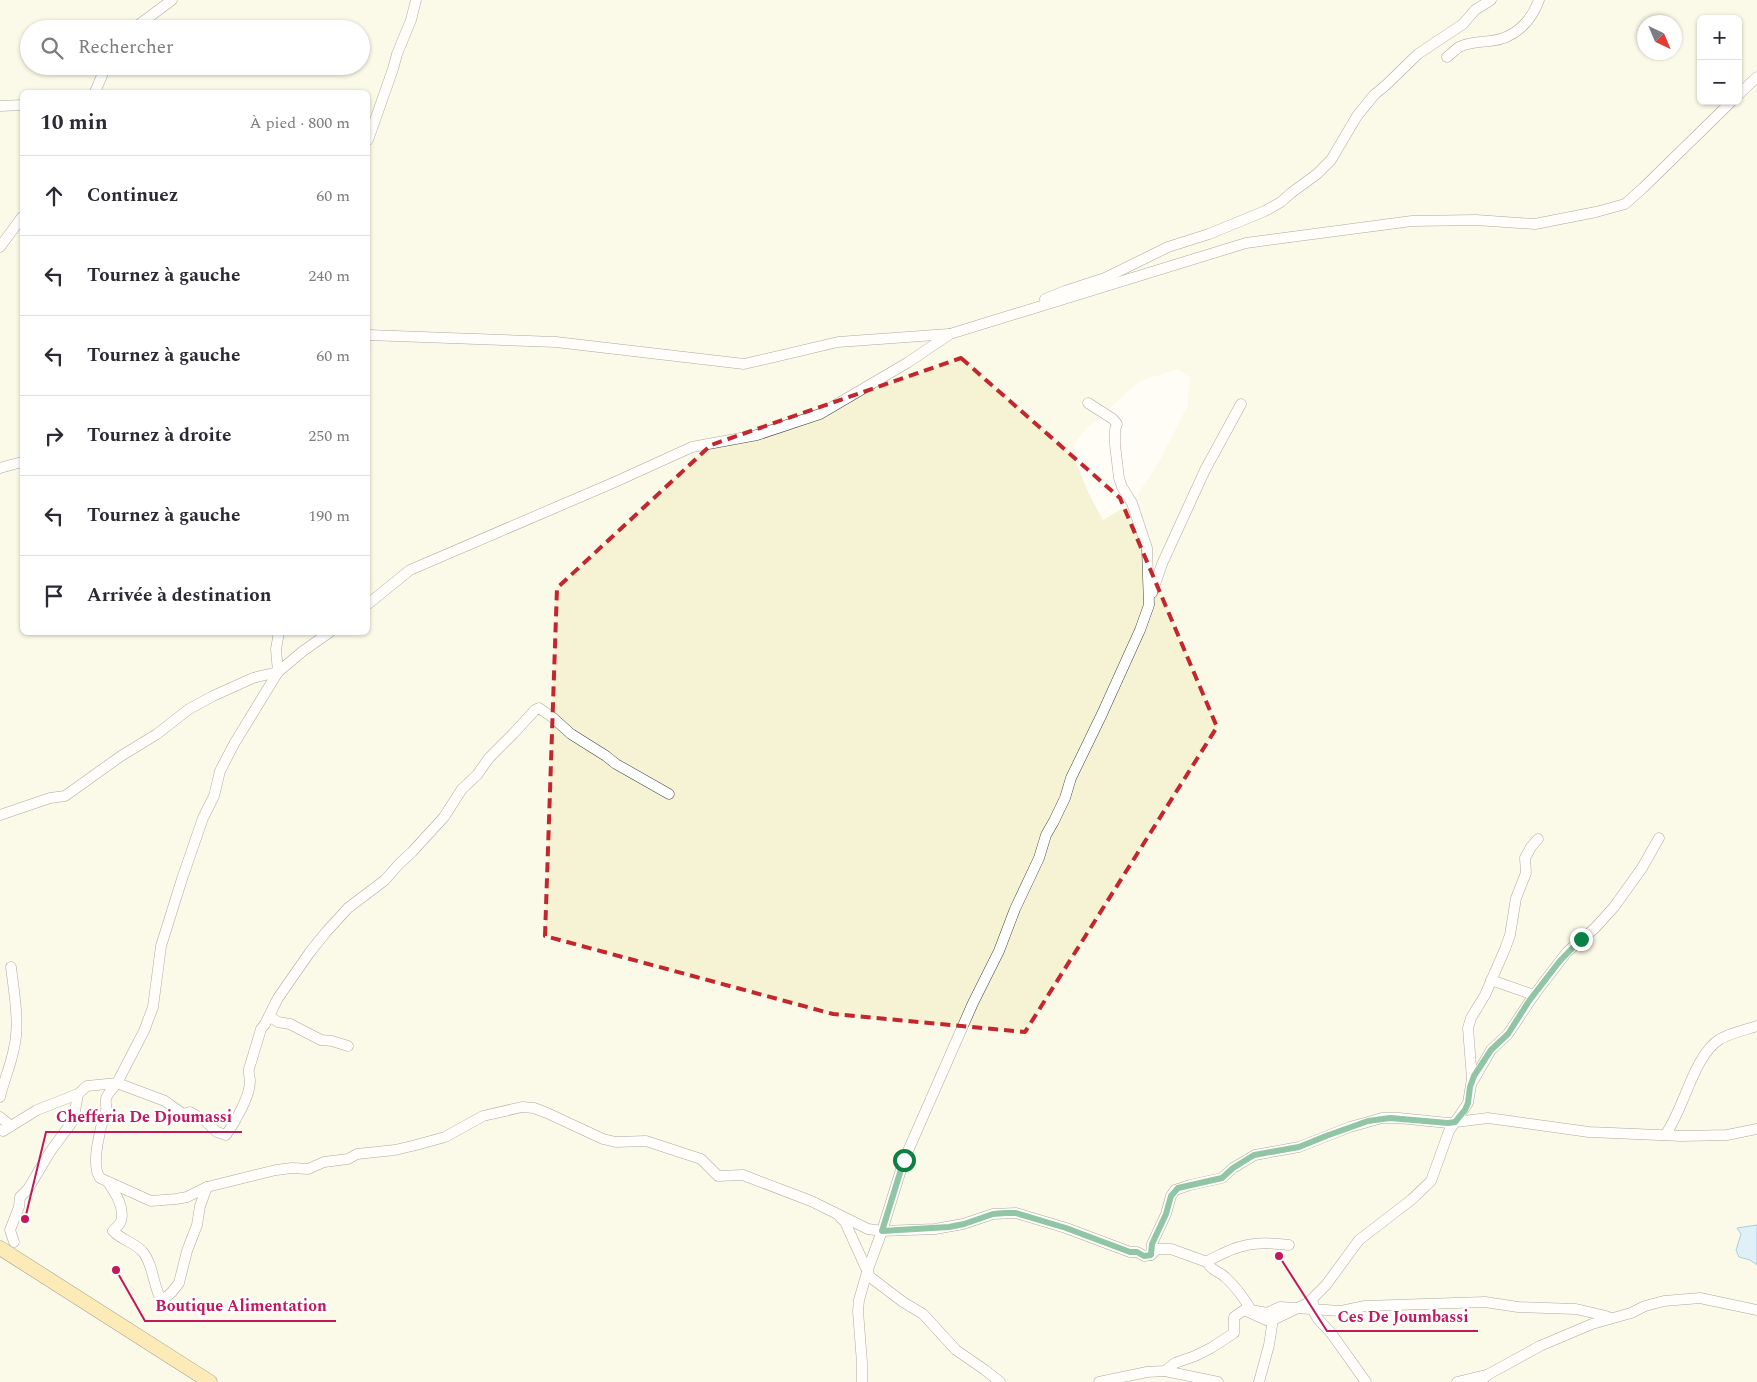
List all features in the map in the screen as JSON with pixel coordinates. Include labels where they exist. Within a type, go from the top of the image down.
[{"type":"main road","points":[[0,1248],[210,1382]]},
{"type":"street","points":[[145,20],[172,0]]},
{"type":"street","points":[[370,134],[397,54],[411,20],[416,0]]},
{"type":"street","points":[[998,320],[1064,291],[1105,278],[1168,246],[1209,234],[1265,211],[1281,202],[1290,193],[1317,174],[1331,160],[1357,116],[1374,95],[1418,54],[1443,39],[1463,24],[1476,10],[1491,0]]},
{"type":"street","points":[[1447,57],[1460,47],[1474,42],[1500,40],[1514,33],[1532,17],[1539,0]]},
{"type":"street","points":[[95,90],[102,75]]},
{"type":"street","points":[[1742,92],[1757,77]]},
{"type":"street","points":[[0,106],[20,105]]},
{"type":"street","points":[[370,334],[556,342],[744,364],[838,342],[950,334],[1246,243],[1412,221],[1476,220],[1535,224],[1596,212],[1625,204],[1728,105]]},
{"type":"street","points":[[0,247],[20,220]]},
{"type":"street","points":[[370,602],[410,570],[692,446],[757,435],[820,414],[907,363],[950,334]]},
{"type":"street","points":[[1088,403],[1113,419],[1117,424],[1115,445],[1119,478],[1132,503],[1147,548],[1149,605]]},
{"type":"street","points":[[862,1382],[858,1311],[867,1272],[904,1160],[974,1003],[1000,952],[1015,910],[1039,858],[1046,835],[1065,798],[1071,778],[1140,630],[1155,582],[1171,543],[1209,462],[1241,404]]},
{"type":"street","points":[[0,468],[20,463]]},
{"type":"street","points":[[278,635],[276,649],[278,672]]},
{"type":"street","points":[[326,635],[278,672],[234,744],[220,771],[214,796],[203,818],[161,946],[153,1007],[144,1031],[117,1083],[106,1098],[106,1109],[103,1116],[96,1158],[96,1174],[100,1178],[151,1201],[176,1200],[207,1187],[276,1170],[308,1169],[324,1162],[348,1159],[357,1154],[416,1146],[445,1138],[483,1116],[522,1107],[534,1108],[603,1139],[616,1142],[646,1142],[702,1159],[718,1176],[743,1175],[811,1201],[868,1229],[882,1231],[949,1227],[993,1214],[1016,1213],[1066,1228],[1144,1256],[1151,1255],[1157,1249],[1171,1249],[1207,1262],[1210,1268],[1224,1276],[1251,1310],[1267,1313],[1280,1307],[1295,1308]]},
{"type":"street","points":[[0,815],[50,798],[65,796],[121,756],[157,734],[189,709],[212,696],[252,678],[278,672]]},
{"type":"street","points":[[0,1130],[2,1131],[37,1110],[78,1094],[87,1086],[117,1083],[165,1102],[183,1114],[190,1112],[204,1120],[217,1132],[226,1135],[235,1122],[248,1091],[249,1069],[255,1043],[261,1029],[278,998],[310,952],[348,908],[385,880],[398,864],[412,852],[444,817],[462,789],[535,710],[539,708],[571,734],[616,764],[669,794]]},
{"type":"street","points":[[1366,1382],[1323,1326],[1314,1312],[1313,1304],[1359,1240],[1411,1200],[1431,1180],[1449,1131],[1468,1103],[1472,1079],[1468,1028],[1471,1018],[1485,995],[1510,935],[1516,898],[1526,873],[1525,858],[1538,838]]},
{"type":"street","points":[[1470,1087],[1476,1072],[1491,1050],[1508,1034],[1534,994],[1567,952],[1595,928],[1614,907],[1642,868],[1659,838]]},
{"type":"street","points":[[0,1097],[8,1074],[17,1025],[11,968]]},
{"type":"street","points":[[1491,980],[1534,994]]},
{"type":"street","points":[[269,1016],[278,1022],[290,1024],[321,1040],[348,1046]]},
{"type":"street","points":[[1665,1135],[1673,1124],[1691,1080],[1713,1045],[1726,1036],[1757,1026]]},
{"type":"street","points":[[14,1242],[10,1230],[19,1207],[20,1197],[28,1189],[50,1152],[72,1122],[76,1111],[78,1094]]},
{"type":"street","points":[[0,1117],[11,1126]]},
{"type":"street","points":[[1151,1255],[1152,1244],[1166,1214],[1171,1196],[1178,1188],[1222,1178],[1233,1168],[1254,1155],[1299,1147],[1368,1121],[1390,1118],[1448,1123],[1488,1118],[1589,1132],[1705,1136],[1734,1134],[1757,1129]]},
{"type":"street","points":[[108,1182],[117,1196],[121,1211],[121,1222],[113,1231],[121,1239],[136,1245],[148,1260],[163,1304],[165,1298],[179,1283],[207,1187]]},
{"type":"street","points":[[838,1215],[845,1222],[867,1272],[875,1282],[923,1314],[956,1350],[1000,1382]]},
{"type":"street","points":[[1207,1262],[1244,1244],[1264,1242],[1289,1245]]},
{"type":"street","points":[[1479,1382],[1489,1374],[1540,1346],[1610,1318],[1664,1301],[1690,1298],[1711,1299],[1757,1310]]},
{"type":"street","points":[[1165,1372],[1175,1363],[1211,1348],[1234,1333],[1234,1317],[1244,1310],[1266,1320],[1273,1319],[1308,1304],[1341,1311],[1365,1306],[1485,1302],[1518,1307],[1576,1309],[1610,1318]]},
{"type":"street","points":[[1259,1382],[1269,1345],[1273,1319]]},
{"type":"street","points":[[1137,1382],[1148,1372]]},
{"type":"street","points":[[1099,1382],[1148,1372],[1165,1372],[1218,1382]]},
{"type":"street","points":[[1457,1382],[1489,1374]]},
{"type":"highlighted area","points":[[961,358],[1120,498],[1217,727],[1025,1032],[833,1014],[545,936],[557,588],[711,445]]},
{"type":"shaded area","points":[[0,0],[1757,0],[1757,1382],[0,1382]],"holes":[[[1178,369],[1190,378],[1187,407],[1158,464],[1132,503],[1103,520],[1089,494],[1074,458],[1075,443],[1084,431],[1140,381]]]},
{"type":"water","points":[[1757,1225],[1757,1265],[1750,1260],[1739,1257],[1736,1250],[1741,1234],[1737,1228]]},
{"type":"place","name":"Chefferia De Djoumassi","points":[[25,1219]]},
{"type":"place","name":"Ces De Joumbassi","points":[[1279,1256]]},
{"type":"place","name":"Boutique Alimentation","points":[[116,1270]]},
{"type":"route","points":[[904,1160],[882,1231],[935,1229],[964,1224],[993,1214],[1016,1213],[1066,1228],[1130,1252],[1137,1252],[1144,1256],[1151,1255],[1152,1244],[1166,1214],[1171,1196],[1178,1188],[1222,1178],[1233,1168],[1254,1155],[1299,1147],[1368,1121],[1382,1118],[1399,1118],[1455,1122],[1465,1110],[1474,1076],[1491,1050],[1508,1034],[1529,1001],[1553,969],[1581,939]]}]
